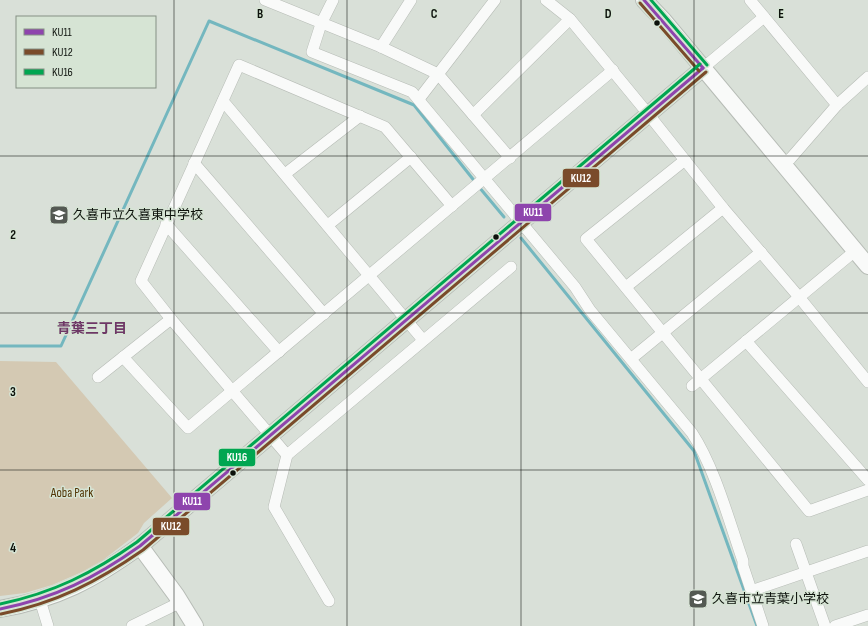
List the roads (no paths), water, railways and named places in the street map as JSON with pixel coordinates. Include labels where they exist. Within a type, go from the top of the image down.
[{"type":"street","points":[[265,0],[321,24],[381,47],[438,74],[510,158]]},
{"type":"street","points":[[333,0],[321,24],[312,52],[412,92],[419,99],[484,180],[575,287],[590,310],[632,358],[701,445],[743,562],[763,626]]},
{"type":"street","points":[[381,47],[411,0]]},
{"type":"street","points":[[419,99],[496,0]]},
{"type":"street","points":[[546,0],[570,19],[613,70],[722,208],[799,297],[868,382]]},
{"type":"street","points":[[644,0],[664,21],[868,266]]},
{"type":"street","points":[[750,0],[837,105]]},
{"type":"street","points":[[0,609],[40,600],[71,589],[92,579],[140,546],[764,17]]},
{"type":"street","points":[[473,115],[570,19]]},
{"type":"street","points":[[287,455],[171,319],[141,281],[239,65],[385,127],[452,206]]},
{"type":"street","points":[[124,357],[188,428],[613,70]]},
{"type":"street","points":[[784,164],[837,105],[868,77]]},
{"type":"street","points":[[223,101],[423,340]]},
{"type":"street","points":[[285,174],[360,116]]},
{"type":"street","points":[[328,225],[411,157]]},
{"type":"street","points":[[685,160],[586,239],[664,333],[696,382],[809,512],[868,490]]},
{"type":"street","points":[[194,163],[324,314]]},
{"type":"street","points":[[626,287],[722,208]]},
{"type":"street","points":[[166,224],[279,352]]},
{"type":"street","points":[[696,382],[856,251]]},
{"type":"street","points":[[632,358],[760,252]]},
{"type":"street","points":[[329,601],[274,507],[287,455],[511,267]]},
{"type":"street","points":[[98,377],[171,319]]},
{"type":"street","points":[[746,341],[868,480]]},
{"type":"street","points":[[796,544],[825,626]]},
{"type":"street","points":[[140,546],[181,602],[195,626]]},
{"type":"street","points":[[751,591],[868,551]]},
{"type":"street","points":[[40,600],[48,626]]},
{"type":"street","points":[[132,626],[181,602]]},
{"type":"street","points":[[835,626],[868,615]]},
{"type":"waterway","points":[[0,346],[61,346],[209,21],[414,105],[476,183]]},
{"type":"waterway","points":[[479,187],[504,217]]},
{"type":"waterway","points":[[521,238],[694,451],[757,626]]},
{"type":"place","name":"久喜市立久喜東中学校","points":[[59,215]]},
{"type":"place","name":"久喜市立青葉小学校","points":[[698,599]]},
{"type":"district","name":"青葉三丁目","points":[[92,328]]},
{"type":"park label","name":"Aoba Park","points":[[72,493]]}]
